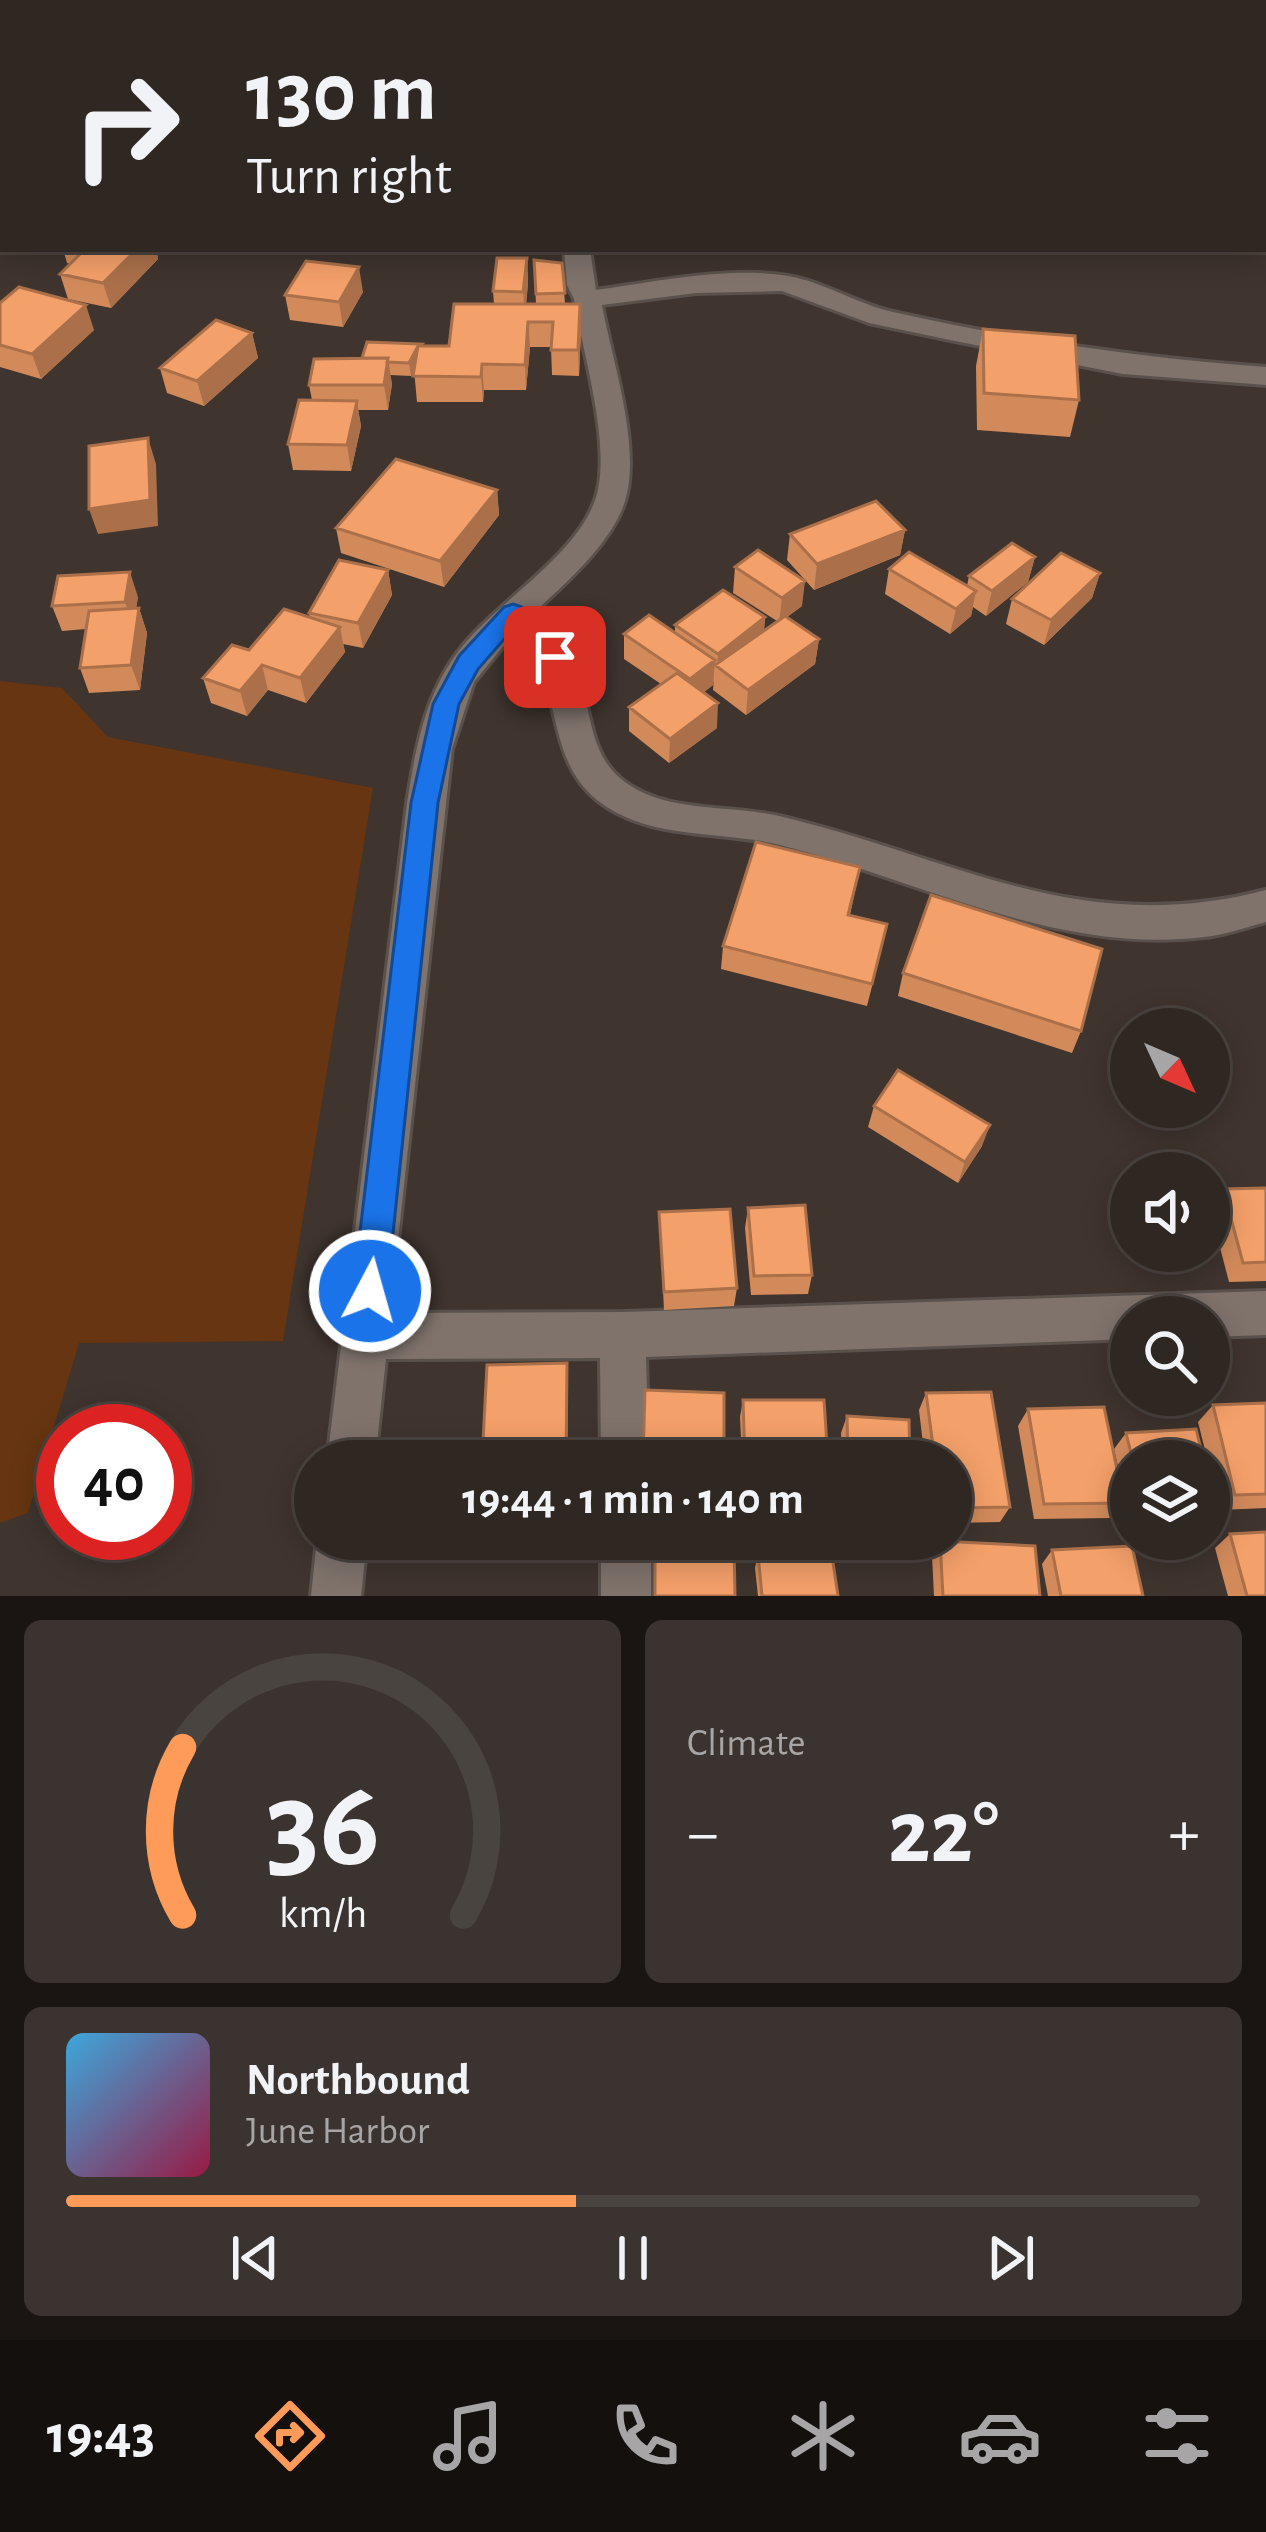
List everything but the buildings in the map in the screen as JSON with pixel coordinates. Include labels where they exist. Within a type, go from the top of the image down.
[{"type":"street","points":[[352,1440],[431,761],[446,704],[468,663],[591,532],[613,492],[612,457],[577,252]]},
{"type":"street","points":[[587,299],[696,285],[785,283],[879,317],[955,333],[1123,365],[1266,376]]},
{"type":"street","points":[[513,613],[555,657],[581,759],[593,776],[632,804],[790,833],[1072,916],[1183,922],[1266,906]]},
{"type":"street","points":[[1230,1314],[1266,1313]]},
{"type":"street","points":[[364,1336],[623,1335],[1110,1318]]},
{"type":"street","points":[[623,1335],[625,1440]]},
{"type":"street","points":[[336,1596],[340,1560]]},
{"type":"street","points":[[626,1560],[626,1596]]},
{"type":"shaded area","points":[[0,681],[62,688],[108,737],[373,788],[283,1341],[79,1343],[61,1404],[36,1404],[36,1486],[28,1513],[0,1523]]},
{"type":"route","points":[[370,1291],[425,803],[446,704],[468,663],[513,613],[555,657]]}]
